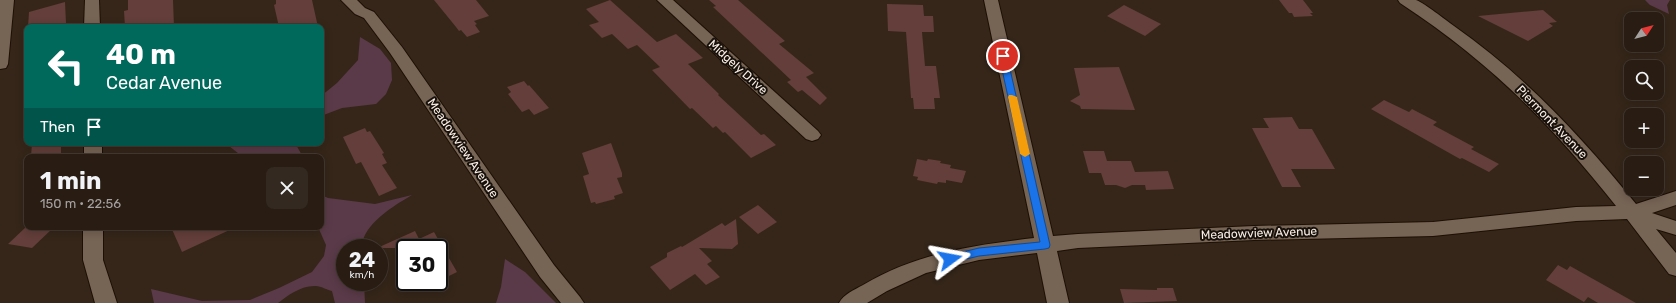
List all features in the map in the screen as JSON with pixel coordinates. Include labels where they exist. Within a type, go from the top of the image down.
[{"type":"street","points":[[0,64],[7,0]]},
{"type":"street","points":[[92,0],[92,24]]},
{"type":"street","name":"Meadowview Avenue","points":[[348,0],[360,11],[369,15],[396,50],[547,271],[573,303]]},
{"type":"street","name":"Midgely Drive","points":[[664,0],[812,135]]},
{"type":"street","points":[[991,0],[1058,303]]},
{"type":"street","name":"Piermont Avenue","points":[[1405,0],[1460,37],[1507,75],[1552,119],[1594,165],[1676,268]]},
{"type":"street","name":"Meadowview Avenue","points":[[850,303],[880,284],[921,266],[979,252],[1078,241],[1254,232],[1434,229],[1576,214],[1632,212],[1676,198]]},
{"type":"street","points":[[1632,212],[1676,228]]},
{"type":"street","points":[[93,230],[93,260],[106,303]]},
{"type":"shaded area","points":[[1645,0],[1670,0],[1667,5],[1669,14],[1650,5]]},
{"type":"shaded area","points":[[360,37],[380,49],[391,63],[392,80],[386,94],[376,104],[342,108],[324,115],[324,94],[337,83],[358,60]]},
{"type":"shaded area","points":[[229,146],[297,146],[301,154],[239,154]]},
{"type":"shaded area","points":[[412,195],[388,210],[380,217],[367,231],[363,239],[336,239],[336,291],[364,291],[365,303],[335,303],[332,291],[311,286],[300,289],[278,303],[154,303],[151,289],[202,301],[250,300],[312,272],[324,256],[326,245],[319,230],[324,230],[324,196],[375,204]]},
{"type":"shaded area","points":[[505,259],[525,272],[556,303],[496,303],[501,287]]},
{"type":"building","points":[[128,0],[173,0],[174,24],[125,24],[124,11],[128,10]]},
{"type":"building","points":[[276,0],[312,0],[317,24],[278,24],[274,5],[276,4]]},
{"type":"building","points":[[434,0],[476,0],[489,16],[474,21],[480,32],[467,37],[461,30],[459,31]]},
{"type":"building","points":[[610,0],[657,42],[676,34],[703,58],[688,64],[719,94],[718,95],[761,135],[764,134],[776,145],[751,158],[725,132],[723,133],[716,126],[713,128],[692,108],[690,109],[652,70],[660,67],[637,45],[628,49],[612,34],[602,38],[589,25],[599,22],[586,9]]},
{"type":"building","points":[[709,0],[738,0],[785,41],[779,44],[814,73],[806,77],[827,98],[820,105],[802,90],[798,92],[787,82],[791,80],[713,7],[716,6]]},
{"type":"building","points":[[1279,0],[1303,0],[1313,13],[1310,13],[1313,16],[1294,17]]},
{"type":"building","points":[[65,2],[66,23],[28,24],[29,12]]},
{"type":"building","points":[[887,4],[923,5],[924,16],[933,16],[934,32],[922,32],[925,66],[936,66],[940,98],[934,98],[935,109],[914,109],[913,98],[911,98],[906,32],[888,31]]},
{"type":"building","points":[[1124,5],[1161,24],[1145,36],[1107,16]]},
{"type":"building","points":[[1543,10],[1557,22],[1549,23],[1553,26],[1528,41],[1478,16]]},
{"type":"building","points":[[1119,67],[1135,110],[1081,109],[1080,106],[1070,101],[1080,95],[1074,68]]},
{"type":"building","points":[[524,81],[549,108],[534,115],[529,109],[522,112],[508,94],[511,92],[507,87]]},
{"type":"building","points":[[1384,100],[1409,112],[1412,109],[1437,122],[1433,125],[1474,147],[1471,149],[1499,164],[1489,172],[1462,158],[1460,159],[1371,109]]},
{"type":"building","points":[[1292,117],[1299,129],[1312,129],[1335,169],[1291,169],[1301,187],[1282,187],[1252,128],[1269,128],[1263,118]]},
{"type":"building","points":[[365,128],[367,132],[370,131],[384,153],[382,154],[387,163],[382,165],[397,188],[379,196],[361,162],[356,164],[343,137]]},
{"type":"building","points":[[611,143],[622,173],[622,177],[617,178],[623,193],[614,196],[615,199],[596,204],[595,202],[591,203],[583,176],[589,174],[582,153]]},
{"type":"building","points":[[32,146],[61,146],[61,154],[31,154]]},
{"type":"building","points":[[1083,151],[1104,151],[1107,161],[1131,161],[1135,172],[1168,171],[1174,189],[1146,190],[1145,185],[1132,185],[1125,188],[1116,185],[1105,185],[1101,173],[1089,173]]},
{"type":"building","points":[[917,159],[941,161],[940,163],[951,165],[950,168],[966,171],[962,183],[946,180],[946,183],[938,182],[937,184],[917,180],[918,177],[913,176]]},
{"type":"building","points":[[758,205],[777,222],[758,234],[739,217]]},
{"type":"building","points":[[736,219],[738,244],[732,249],[699,248],[712,261],[707,264],[720,277],[706,285],[695,274],[670,290],[650,267],[667,257],[667,253],[681,246],[682,247],[722,223],[725,226]]},
{"type":"building","points":[[24,229],[51,230],[32,248],[8,244]]},
{"type":"building","points":[[172,230],[230,230],[182,252]]},
{"type":"building","points":[[415,231],[419,239],[397,239]]},
{"type":"building","points":[[434,232],[438,239],[419,239]]},
{"type":"building","points":[[396,240],[396,248],[388,248],[388,243]]},
{"type":"building","points":[[448,256],[457,272],[448,276]]},
{"type":"building","points":[[1558,265],[1567,270],[1570,266],[1636,303],[1598,303],[1588,297],[1584,302],[1546,280]]},
{"type":"building","points":[[1157,288],[1173,288],[1177,301],[1124,303],[1120,289],[1157,290]]},
{"type":"slow traffic","points":[[1012,97],[1025,154]]},
{"type":"route","points":[[950,259],[979,252],[1045,245],[1003,56]]}]
